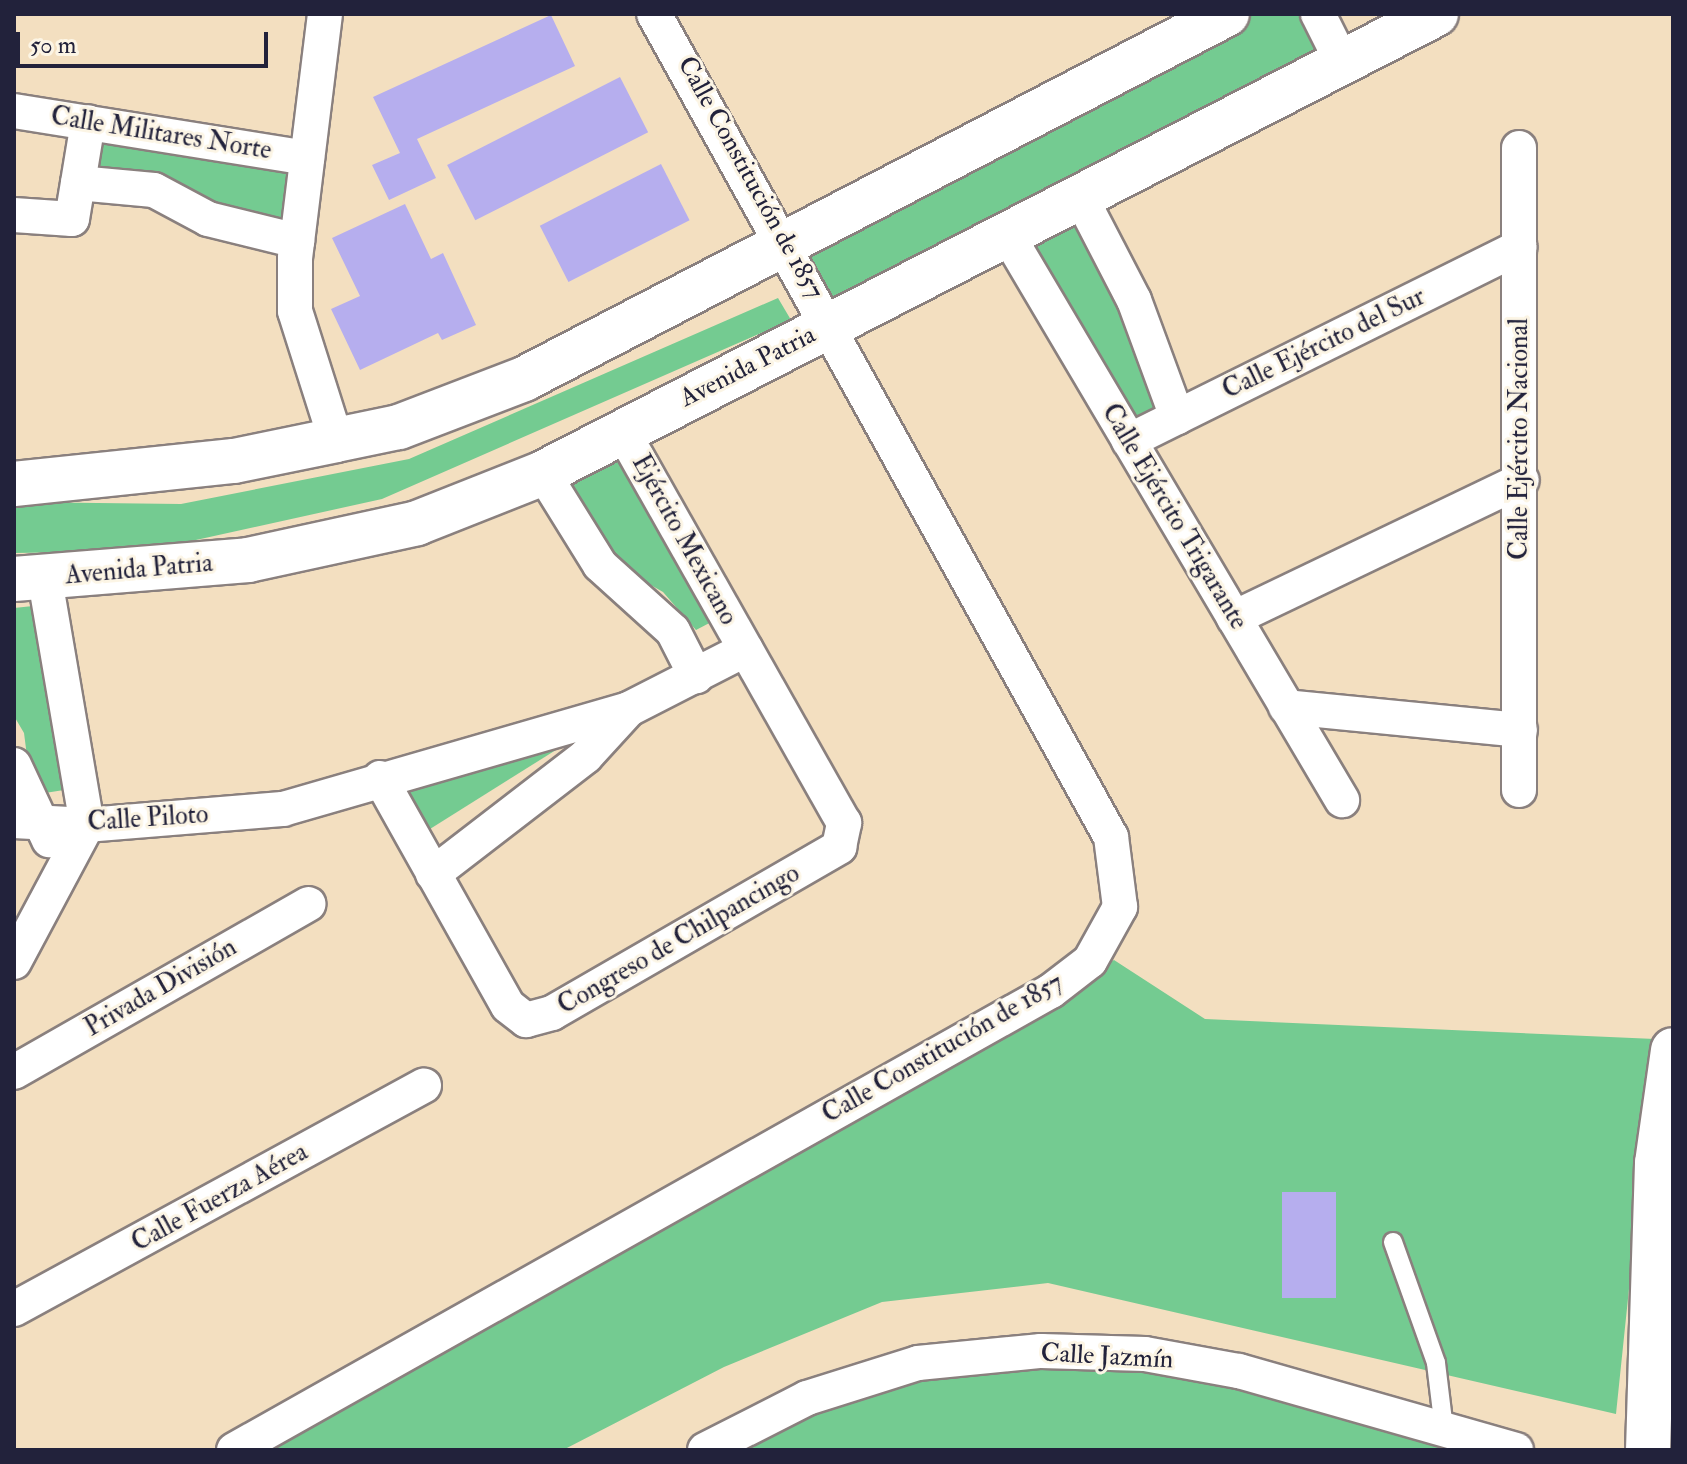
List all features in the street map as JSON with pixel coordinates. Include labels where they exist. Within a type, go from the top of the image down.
[{"type":"street","points":[[325,14],[297,241],[295,311],[336,440]]},
{"type":"street","name":"Calle Constitución de 1857","points":[[234,1450],[1051,991],[1090,961],[1108,934],[1120,907],[1111,837],[831,325],[654,14]]},
{"type":"street","points":[[14,484],[234,461],[336,440],[399,427],[524,379],[1227,14]]},
{"type":"street","points":[[1318,14],[1342,62]]},
{"type":"street","name":"Avenida Patria","points":[[30,579],[263,556],[417,523],[543,473],[1436,14]]},
{"type":"street","name":"Calle Militares Norte","points":[[14,111],[307,158]]},
{"type":"street","points":[[14,215],[72,219],[88,122]]},
{"type":"street","name":"Calle Ejército Nacional","points":[[1519,148],[1522,480],[1519,790]]},
{"type":"street","points":[[78,183],[154,190],[208,219],[297,241]]},
{"type":"street","name":"Calle Ejército Trigarante","points":[[1080,196],[1134,300],[1177,417]]},
{"type":"street","name":"Calle Ejército Trigarante","points":[[1007,234],[1342,800]]},
{"type":"street","name":"Calle Ejército del Sur","points":[[1129,441],[1519,247]]},
{"type":"street","name":"Ejército Mexicano","points":[[623,432],[746,649]]},
{"type":"street","name":"Ejército Mexicano","points":[[543,473],[600,565],[673,631],[696,676]]},
{"type":"street","points":[[1234,618],[1522,480]]},
{"type":"street","points":[[14,962],[64,859],[87,825],[30,579]]},
{"type":"street","points":[[433,874],[586,756],[629,709],[746,649]]},
{"type":"street","name":"Congreso de Chilpancingo","points":[[380,778],[508,1006],[526,1020],[552,1013],[832,854],[844,839],[844,823],[746,649]]},
{"type":"street","points":[[1286,707],[1520,730]]},
{"type":"street","name":"Calle Piloto","points":[[25,822],[87,825],[283,809],[380,778],[629,709]]},
{"type":"street","points":[[14,765],[25,822],[64,859]]},
{"type":"street","name":"Privada División","points":[[14,1072],[308,904]]},
{"type":"street","points":[[1648,1450],[1657,1163],[1673,1050]]},
{"type":"street","name":"Calle Fuerza Aérea","points":[[14,1309],[424,1085]]},
{"type":"street","name":"Calle Jazmín","points":[[705,1450],[807,1398],[918,1363],[1041,1351],[1145,1354],[1239,1371],[1516,1450]]},
{"type":"lane","points":[[1393,1242],[1436,1363],[1444,1429]]},
{"type":"green space","points":[[1227,14],[1312,14],[1342,62],[837,310],[795,239]]},
{"type":"green space","points":[[87,129],[307,158],[298,235],[78,183]]},
{"type":"green space","points":[[1080,196],[1177,417],[1129,441],[1007,234]]},
{"type":"green space","points":[[778,298],[791,320],[382,499],[146,551],[14,553],[14,502],[181,504],[409,459]]},
{"type":"green space","points":[[618,444],[719,618],[696,630],[663,592],[628,572],[560,474]]},
{"type":"green space","points":[[33,606],[64,790],[32,795],[24,733],[14,716],[14,608]]},
{"type":"green space","points":[[575,738],[430,829],[406,788]]},
{"type":"green space","points":[[1114,960],[1205,1019],[1655,1039],[1616,1414],[1048,1283],[882,1302],[724,1367],[563,1450],[230,1450]]},
{"type":"green space","points":[[918,1363],[1239,1371],[1543,1450],[703,1450]]},
{"type":"building","points":[[551,15],[575,66],[417,139],[436,178],[389,200],[372,165],[400,153],[373,97]]},
{"type":"building","points":[[620,77],[648,132],[475,220],[447,165]]},
{"type":"building","points":[[661,164],[690,220],[568,282],[540,226]]},
{"type":"building","points":[[405,204],[431,259],[443,253],[476,325],[442,340],[438,333],[360,370],[331,309],[360,296],[332,238]]},
{"type":"building","points":[[1282,1192],[1336,1192],[1336,1298],[1282,1298]]}]
